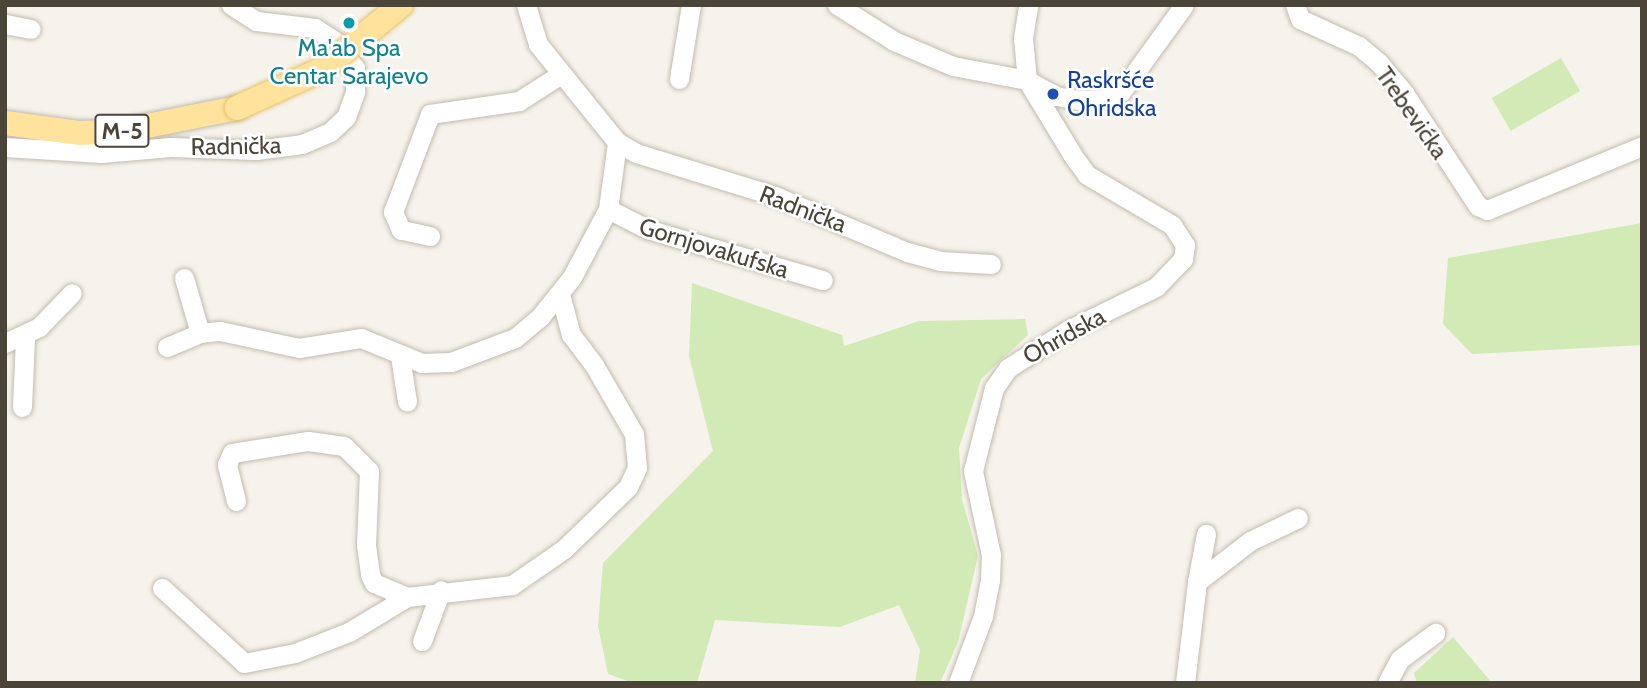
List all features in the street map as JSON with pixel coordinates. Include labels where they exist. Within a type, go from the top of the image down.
[{"type":"main road","name":"M-5","points":[[5,123],[80,133],[117,132],[237,108],[323,69],[401,5]]},
{"type":"street","name":"Radnička","points":[[5,147],[101,153],[193,147],[256,150],[302,144],[330,132],[346,117],[355,92],[355,68],[335,41],[315,28],[256,21],[231,5]]},
{"type":"street","points":[[526,5],[533,35],[617,142]]},
{"type":"street","points":[[679,79],[691,5]]},
{"type":"street","points":[[838,5],[894,41],[953,66],[1027,80],[1056,96],[1114,96],[1144,66],[1184,5]]},
{"type":"street","points":[[1027,80],[1023,38],[1028,5]]},
{"type":"street","name":"Trebevićka","points":[[1295,5],[1300,19],[1359,46],[1378,63],[1404,93],[1468,197],[1487,210],[1642,146]]},
{"type":"street","points":[[5,24],[31,29]]},
{"type":"street","points":[[430,236],[401,230],[393,212],[430,114],[519,100],[561,74]]},
{"type":"street","name":"Ohridska","points":[[958,683],[983,616],[990,580],[991,555],[973,471],[994,388],[1008,368],[1058,337],[1156,287],[1184,259],[1185,245],[1172,225],[1087,175],[1027,80]]},
{"type":"street","name":"Radnička","points":[[617,142],[636,153],[775,196],[907,252],[940,261],[991,264]]},
{"type":"street","name":"Gornjovakufska","points":[[167,346],[200,333],[220,331],[299,348],[361,338],[422,363],[462,360],[515,338],[560,295],[608,209],[617,142]]},
{"type":"street","name":"Gornjovakufska","points":[[608,209],[646,229],[823,280]]},
{"type":"street","points":[[184,278],[200,333]]},
{"type":"street","points":[[5,343],[25,337],[72,293]]},
{"type":"street","points":[[162,588],[244,663],[295,653],[349,632],[407,597],[441,590],[512,585],[595,524],[628,487],[637,468],[634,434],[594,365],[571,335],[560,295]]},
{"type":"street","points":[[22,407],[25,337]]},
{"type":"street","points":[[400,356],[407,401]]},
{"type":"street","points":[[236,501],[227,464],[232,453],[308,441],[344,446],[363,460],[369,471],[366,545],[370,575],[374,583],[407,597]]},
{"type":"street","points":[[1197,582],[1251,541],[1298,518]]},
{"type":"street","points":[[1185,683],[1197,582],[1206,534]]},
{"type":"street","points":[[422,641],[441,590]]},
{"type":"street","points":[[1387,683],[1400,659],[1435,633]]},
{"type":"green space","points":[[1561,58],[1580,91],[1511,131],[1492,98]]},
{"type":"green space","points":[[1642,223],[1642,345],[1472,354],[1443,324],[1448,258]]},
{"type":"green space","points":[[692,283],[842,335],[844,346],[919,321],[1025,319],[1028,335],[981,379],[959,448],[962,499],[978,556],[958,642],[940,683],[915,683],[920,650],[899,605],[840,627],[715,620],[697,683],[633,683],[608,674],[598,626],[603,563],[713,451],[689,356]]},
{"type":"green space","points":[[1453,637],[1492,683],[1417,683],[1414,673]]},
{"type":"place","name":"Ma'ab Spa Centar Sarajevo","points":[[349,23]]},
{"type":"place","name":"Raskršće Ohridska","points":[[1053,94]]}]
